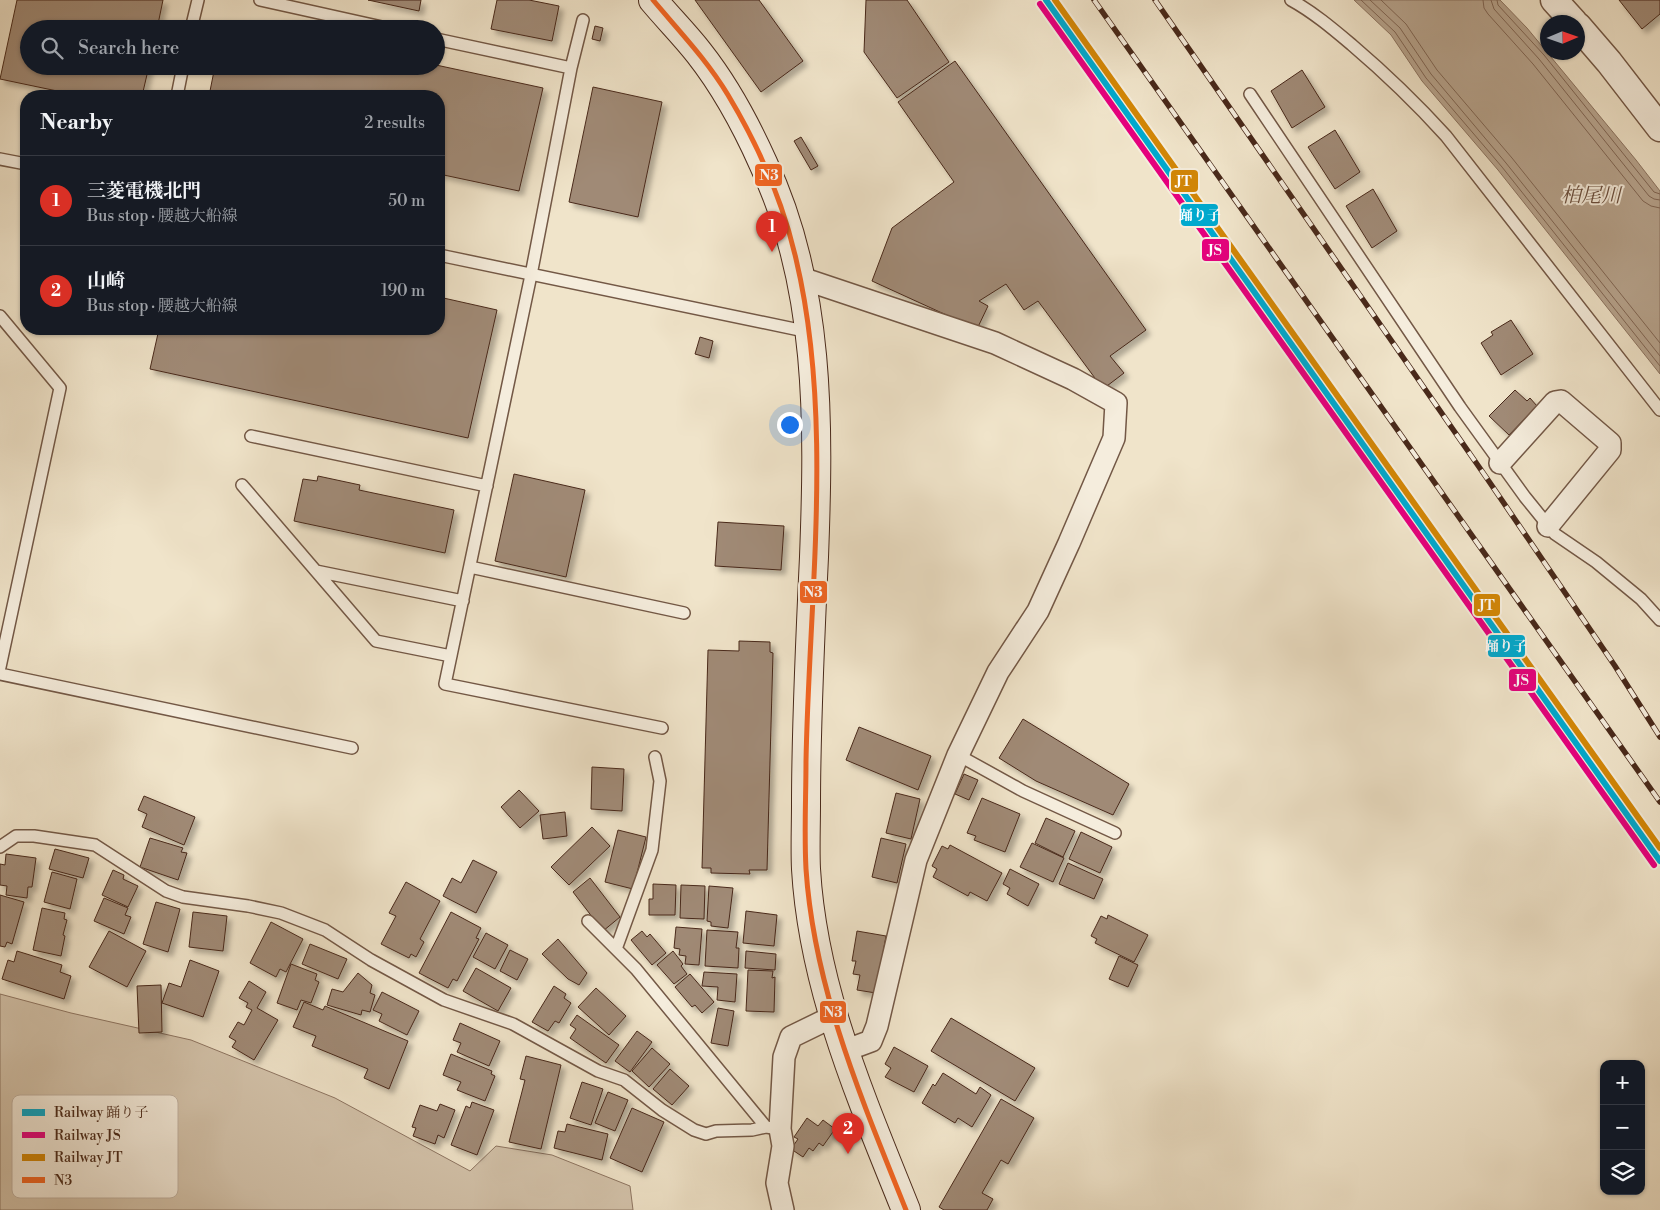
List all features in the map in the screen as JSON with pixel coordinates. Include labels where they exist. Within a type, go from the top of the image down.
[{"type":"main road","points":[[653,0],[700,54],[733,105],[764,164],[787,226],[801,278],[810,333],[816,415],[815,518],[806,764],[806,869],[814,938],[844,1051],[864,1107],[906,1210]]},
{"type":"street","points":[[1554,0],[1568,15]]},
{"type":"street","points":[[1585,34],[1660,128]]},
{"type":"street","points":[[801,278],[995,343],[1073,379],[1116,403],[1114,438],[1038,611],[998,672],[958,755],[916,860],[877,1026],[871,1041],[844,1051]]},
{"type":"street","points":[[1500,462],[1555,402],[1561,401],[1610,443],[1610,450],[1548,526]]},
{"type":"street","points":[[783,1210],[777,1183],[783,1146],[773,1128],[784,1056],[791,1037],[834,1016]]},
{"type":"lane","points":[[193,20],[198,0]]},
{"type":"lane","points":[[260,0],[350,20]]},
{"type":"lane","points":[[1291,0],[1333,29],[1381,70],[1441,130],[1660,410]]},
{"type":"lane","points":[[583,20],[571,68],[532,274],[446,684],[662,728]]},
{"type":"lane","points":[[445,41],[571,68]]},
{"type":"lane","points":[[178,90],[181,75]]},
{"type":"lane","points":[[1250,94],[1460,407],[1548,526],[1555,534],[1596,562],[1641,599],[1660,620]]},
{"type":"lane","points":[[0,159],[20,163]]},
{"type":"lane","points":[[445,256],[810,333]]},
{"type":"lane","points":[[0,316],[60,388],[0,666]]},
{"type":"lane","points":[[251,436],[487,486]]},
{"type":"lane","points":[[242,484],[376,641],[451,656]]},
{"type":"lane","points":[[470,567],[684,613]]},
{"type":"lane","points":[[316,571],[463,601]]},
{"type":"lane","points":[[0,674],[352,748]]},
{"type":"lane","points":[[958,755],[1023,790],[1115,832]]},
{"type":"lane","points":[[616,949],[652,850],[660,780],[655,757]]},
{"type":"lane","points":[[0,847],[16,836],[34,836],[94,845],[166,891],[183,897],[248,906],[281,913],[325,930],[371,960],[444,1000],[513,1024],[598,1071],[624,1080],[662,1110],[694,1130],[706,1134],[716,1131],[773,1128]]},
{"type":"lane","points":[[588,921],[636,969],[773,1128]]},
{"type":"shaded area","points":[[0,994],[71,1013],[191,1040],[335,1098],[470,1171],[496,1146],[552,1155],[630,1186],[633,1210],[0,1210]]},
{"type":"water","name":"柏尾川","points":[[1354,0],[1500,0],[1540,44],[1540,60],[1553,60],[1636,160],[1660,191],[1660,374],[1498,170],[1422,81],[1391,35]]},
{"type":"building","points":[[17,0],[163,0],[159,20],[20,20],[20,75],[147,75],[143,90],[52,90],[0,79]]},
{"type":"building","points":[[368,0],[421,0],[419,11]]},
{"type":"building","points":[[497,0],[529,0],[559,6],[552,41],[491,29]]},
{"type":"building","points":[[695,0],[759,0],[803,61],[761,92]]},
{"type":"building","points":[[866,0],[907,0],[949,62],[897,98],[864,52]]},
{"type":"building","points":[[1619,0],[1660,0],[1660,14],[1642,29]]},
{"type":"building","points":[[595,26],[603,28],[600,41],[592,39]]},
{"type":"building","points":[[955,61],[1146,330],[1110,356],[1124,373],[1103,389],[1038,301],[1024,310],[1006,284],[979,301],[988,306],[977,329],[872,281],[892,228],[954,182],[898,102]]},
{"type":"building","points":[[445,67],[543,88],[519,191],[445,175],[445,90],[210,90],[213,75],[445,75]]},
{"type":"building","points":[[1302,70],[1325,107],[1292,128],[1271,91]]},
{"type":"building","points":[[593,87],[662,102],[638,217],[569,202]]},
{"type":"building","points":[[1335,130],[1360,172],[1335,189],[1308,147]]},
{"type":"building","points":[[801,137],[818,166],[811,170],[794,141]]},
{"type":"building","points":[[1373,189],[1397,231],[1372,248],[1346,206]]},
{"type":"building","points":[[445,298],[497,310],[468,438],[150,369],[158,335],[445,335]]},
{"type":"building","points":[[1511,320],[1533,354],[1501,375],[1481,343],[1493,335],[1491,332]]},
{"type":"building","points":[[700,337],[713,341],[709,358],[695,354]]},
{"type":"building","points":[[1515,390],[1527,401],[1530,398],[1537,406],[1509,435],[1489,416]]},
{"type":"building","points":[[514,474],[585,490],[566,577],[495,561]]},
{"type":"building","points":[[318,476],[360,485],[359,490],[454,510],[445,553],[294,521],[303,479],[317,481]]},
{"type":"building","points":[[718,522],[784,526],[781,570],[715,566]]},
{"type":"building","points":[[739,641],[770,642],[770,652],[773,653],[767,870],[749,870],[750,874],[711,873],[711,868],[702,868],[708,650],[739,651]]},
{"type":"building","points":[[1023,719],[1129,784],[1113,815],[1036,781],[999,758]]},
{"type":"building","points":[[859,727],[931,756],[918,790],[846,760]]},
{"type":"building","points":[[592,767],[624,769],[622,811],[591,809]]},
{"type":"building","points":[[964,774],[978,780],[969,800],[955,794]]},
{"type":"building","points":[[519,790],[539,811],[520,828],[501,807]]},
{"type":"building","points":[[896,793],[920,799],[911,839],[886,833]]},
{"type":"building","points":[[144,796],[195,817],[184,845],[142,827],[147,814],[138,810]]},
{"type":"building","points":[[982,798],[1020,814],[1005,852],[974,840],[976,836],[967,833]]},
{"type":"building","points":[[565,812],[567,836],[543,839],[540,815]]},
{"type":"building","points":[[1046,818],[1075,831],[1063,857],[1035,843]]},
{"type":"building","points":[[592,827],[610,846],[569,885],[551,867]]},
{"type":"building","points":[[618,830],[646,837],[633,889],[605,882]]},
{"type":"building","points":[[1081,832],[1112,847],[1100,873],[1069,859]]},
{"type":"building","points":[[150,838],[183,848],[181,852],[187,853],[178,880],[140,867]]},
{"type":"building","points":[[881,838],[906,844],[897,883],[872,877]]},
{"type":"building","points":[[1032,843],[1064,858],[1053,882],[1020,867]]},
{"type":"building","points":[[950,845],[1002,873],[987,901],[970,892],[968,896],[933,877],[937,869],[932,866],[942,846],[948,849]]},
{"type":"building","points":[[55,849],[89,858],[83,878],[49,869]]},
{"type":"building","points":[[6,854],[36,858],[32,887],[28,887],[27,898],[6,895],[7,886],[0,885],[0,864],[5,865]]},
{"type":"building","points":[[473,860],[497,872],[476,913],[443,896],[452,878],[461,883]]},
{"type":"building","points":[[1068,863],[1103,879],[1094,899],[1059,884]]},
{"type":"building","points":[[1010,869],[1039,884],[1028,906],[1007,894],[1010,888],[1003,884]]},
{"type":"building","points":[[113,870],[124,875],[123,879],[138,886],[128,907],[102,895]]},
{"type":"building","points":[[52,872],[77,879],[70,909],[44,902]]},
{"type":"building","points":[[590,878],[620,917],[603,931],[573,892]]},
{"type":"building","points":[[406,882],[440,901],[420,939],[424,942],[416,957],[411,954],[409,958],[381,944],[396,916],[389,913]]},
{"type":"building","points":[[653,884],[676,885],[675,915],[649,915],[649,899],[653,899]]},
{"type":"building","points":[[681,885],[705,886],[704,919],[680,918]]},
{"type":"building","points":[[709,886],[733,888],[728,928],[711,926],[711,922],[707,921]]},
{"type":"building","points":[[0,895],[24,902],[12,944],[7,942],[5,947],[0,946]]},
{"type":"building","points":[[104,898],[128,908],[125,915],[131,917],[124,934],[94,921]]},
{"type":"building","points":[[156,902],[180,909],[168,952],[143,944]]},
{"type":"building","points":[[42,908],[65,913],[64,919],[67,920],[61,956],[33,950]]},
{"type":"building","points":[[746,911],[777,915],[774,946],[743,943]]},
{"type":"building","points":[[193,912],[227,916],[223,951],[189,947]]},
{"type":"building","points":[[451,912],[481,928],[476,938],[479,939],[457,981],[453,979],[448,988],[419,973]]},
{"type":"building","points":[[1108,915],[1148,935],[1134,962],[1095,943],[1097,939],[1091,936],[1101,916],[1107,919]]},
{"type":"building","points":[[271,922],[303,939],[286,972],[280,969],[276,977],[250,963]]},
{"type":"building","points":[[676,927],[702,929],[699,965],[685,964],[686,956],[679,955],[680,949],[674,948]]},
{"type":"building","points":[[707,930],[738,932],[736,948],[739,948],[738,968],[705,966]]},
{"type":"building","points":[[109,931],[146,951],[127,987],[89,967]]},
{"type":"building","points":[[642,931],[647,937],[650,934],[666,953],[652,965],[631,940]]},
{"type":"building","points":[[857,931],[886,936],[876,993],[857,990],[860,975],[853,974],[856,961],[852,961]]},
{"type":"building","points":[[486,933],[508,945],[495,969],[473,957]]},
{"type":"building","points":[[558,939],[587,973],[579,985],[568,979],[542,954]]},
{"type":"building","points":[[310,944],[347,959],[338,979],[302,964]]},
{"type":"building","points":[[510,950],[528,959],[517,980],[500,971]]},
{"type":"building","points":[[17,951],[62,965],[60,972],[71,976],[64,999],[2,979],[8,960],[14,962]]},
{"type":"building","points":[[673,951],[683,964],[681,966],[687,974],[674,984],[657,965]]},
{"type":"building","points":[[746,951],[776,954],[775,970],[745,968]]},
{"type":"building","points":[[1119,956],[1138,965],[1128,987],[1109,979]]},
{"type":"building","points":[[190,960],[219,971],[203,1017],[162,1003],[169,983],[181,987]]},
{"type":"building","points":[[291,964],[317,974],[315,980],[319,982],[311,1003],[301,1000],[297,1010],[277,1003]]},
{"type":"building","points":[[476,968],[511,988],[498,1011],[463,991]]},
{"type":"building","points":[[748,970],[773,971],[772,978],[775,977],[774,1012],[746,1011]]},
{"type":"building","points":[[704,972],[737,974],[735,1002],[717,1000],[718,987],[702,986]]},
{"type":"building","points":[[358,973],[372,985],[370,993],[375,995],[370,1012],[362,1010],[361,1015],[327,1005],[332,989],[343,992]]},
{"type":"building","points":[[690,974],[714,1002],[702,1013],[695,1005],[692,1007],[675,987]]},
{"type":"building","points":[[249,981],[266,992],[257,1008],[278,1020],[254,1060],[232,1047],[236,1041],[229,1037],[238,1022],[244,1025],[252,1010],[246,1007],[248,1003],[239,998]]},
{"type":"building","points":[[161,985],[162,1032],[139,1033],[137,986]]},
{"type":"building","points":[[554,986],[566,994],[564,998],[571,1003],[559,1023],[555,1021],[548,1031],[532,1022]]},
{"type":"building","points":[[596,988],[626,1016],[609,1035],[578,1007]]},
{"type":"building","points":[[382,992],[419,1011],[407,1035],[379,1021],[382,1014],[373,1010]]},
{"type":"building","points":[[304,1002],[323,1010],[325,1006],[408,1041],[389,1089],[364,1078],[368,1069],[312,1046],[316,1036],[293,1027]]},
{"type":"building","points":[[718,1008],[734,1011],[728,1046],[711,1043]]},
{"type":"building","points":[[577,1015],[619,1045],[606,1063],[570,1038],[576,1029],[570,1025]]},
{"type":"building","points":[[951,1018],[1035,1068],[1015,1101],[931,1051]]},
{"type":"building","points":[[460,1023],[500,1041],[489,1066],[457,1052],[461,1043],[453,1040]]},
{"type":"building","points":[[637,1031],[652,1042],[630,1072],[615,1061]]},
{"type":"building","points":[[894,1047],[928,1066],[914,1092],[885,1077],[891,1068],[885,1064]]},
{"type":"building","points":[[652,1048],[670,1064],[649,1087],[632,1071]]},
{"type":"building","points":[[451,1054],[492,1071],[491,1074],[495,1076],[485,1101],[457,1090],[461,1082],[443,1075]]},
{"type":"building","points":[[526,1056],[561,1065],[541,1149],[509,1142],[525,1080],[520,1079]]},
{"type":"building","points":[[670,1069],[689,1086],[672,1105],[653,1089]]},
{"type":"building","points":[[943,1073],[976,1094],[980,1087],[991,1095],[972,1127],[958,1118],[955,1123],[922,1103],[933,1084],[935,1086]]},
{"type":"building","points":[[582,1082],[603,1089],[591,1125],[570,1118]]},
{"type":"building","points":[[608,1092],[628,1100],[615,1131],[595,1123]]},
{"type":"building","points":[[1001,1099],[1034,1118],[1008,1164],[1001,1160],[982,1193],[993,1199],[987,1210],[944,1210],[939,1207]]},
{"type":"building","points":[[472,1102],[494,1110],[477,1155],[451,1145],[466,1106],[470,1108]]},
{"type":"building","points":[[440,1104],[455,1110],[444,1138],[438,1135],[435,1144],[413,1136],[416,1128],[412,1127],[420,1105],[437,1111]]},
{"type":"building","points":[[632,1108],[664,1122],[642,1172],[610,1158]]},
{"type":"building","points":[[807,1118],[818,1126],[823,1120],[835,1129],[823,1146],[819,1143],[813,1151],[809,1148],[803,1157],[791,1149],[798,1139],[794,1137]]},
{"type":"building","points":[[567,1124],[608,1134],[602,1160],[554,1148],[558,1131],[565,1132]]},
{"type":"railway","points":[[1094,0],[1660,802]]},
{"type":"railway","points":[[1155,0],[1486,477],[1615,666],[1660,737]]},
{"type":"rail line","name":"踊り子","points":[[1046,0],[1660,861]]},
{"type":"rail line","name":"JT","points":[[1055,0],[1660,848]]},
{"type":"rail line","name":"JS","points":[[1040,4],[1654,865]]},
{"type":"transit line","name":"N3","points":[[653,0],[711,70],[739,114],[777,195],[796,259],[807,320],[814,382],[817,445],[805,815],[806,869],[811,914],[819,957],[843,1043],[857,1085],[906,1210]]},
{"type":"place","name":"三菱電機北門","points":[[772,252]]},
{"type":"place","name":"山崎","points":[[848,1154]]}]
